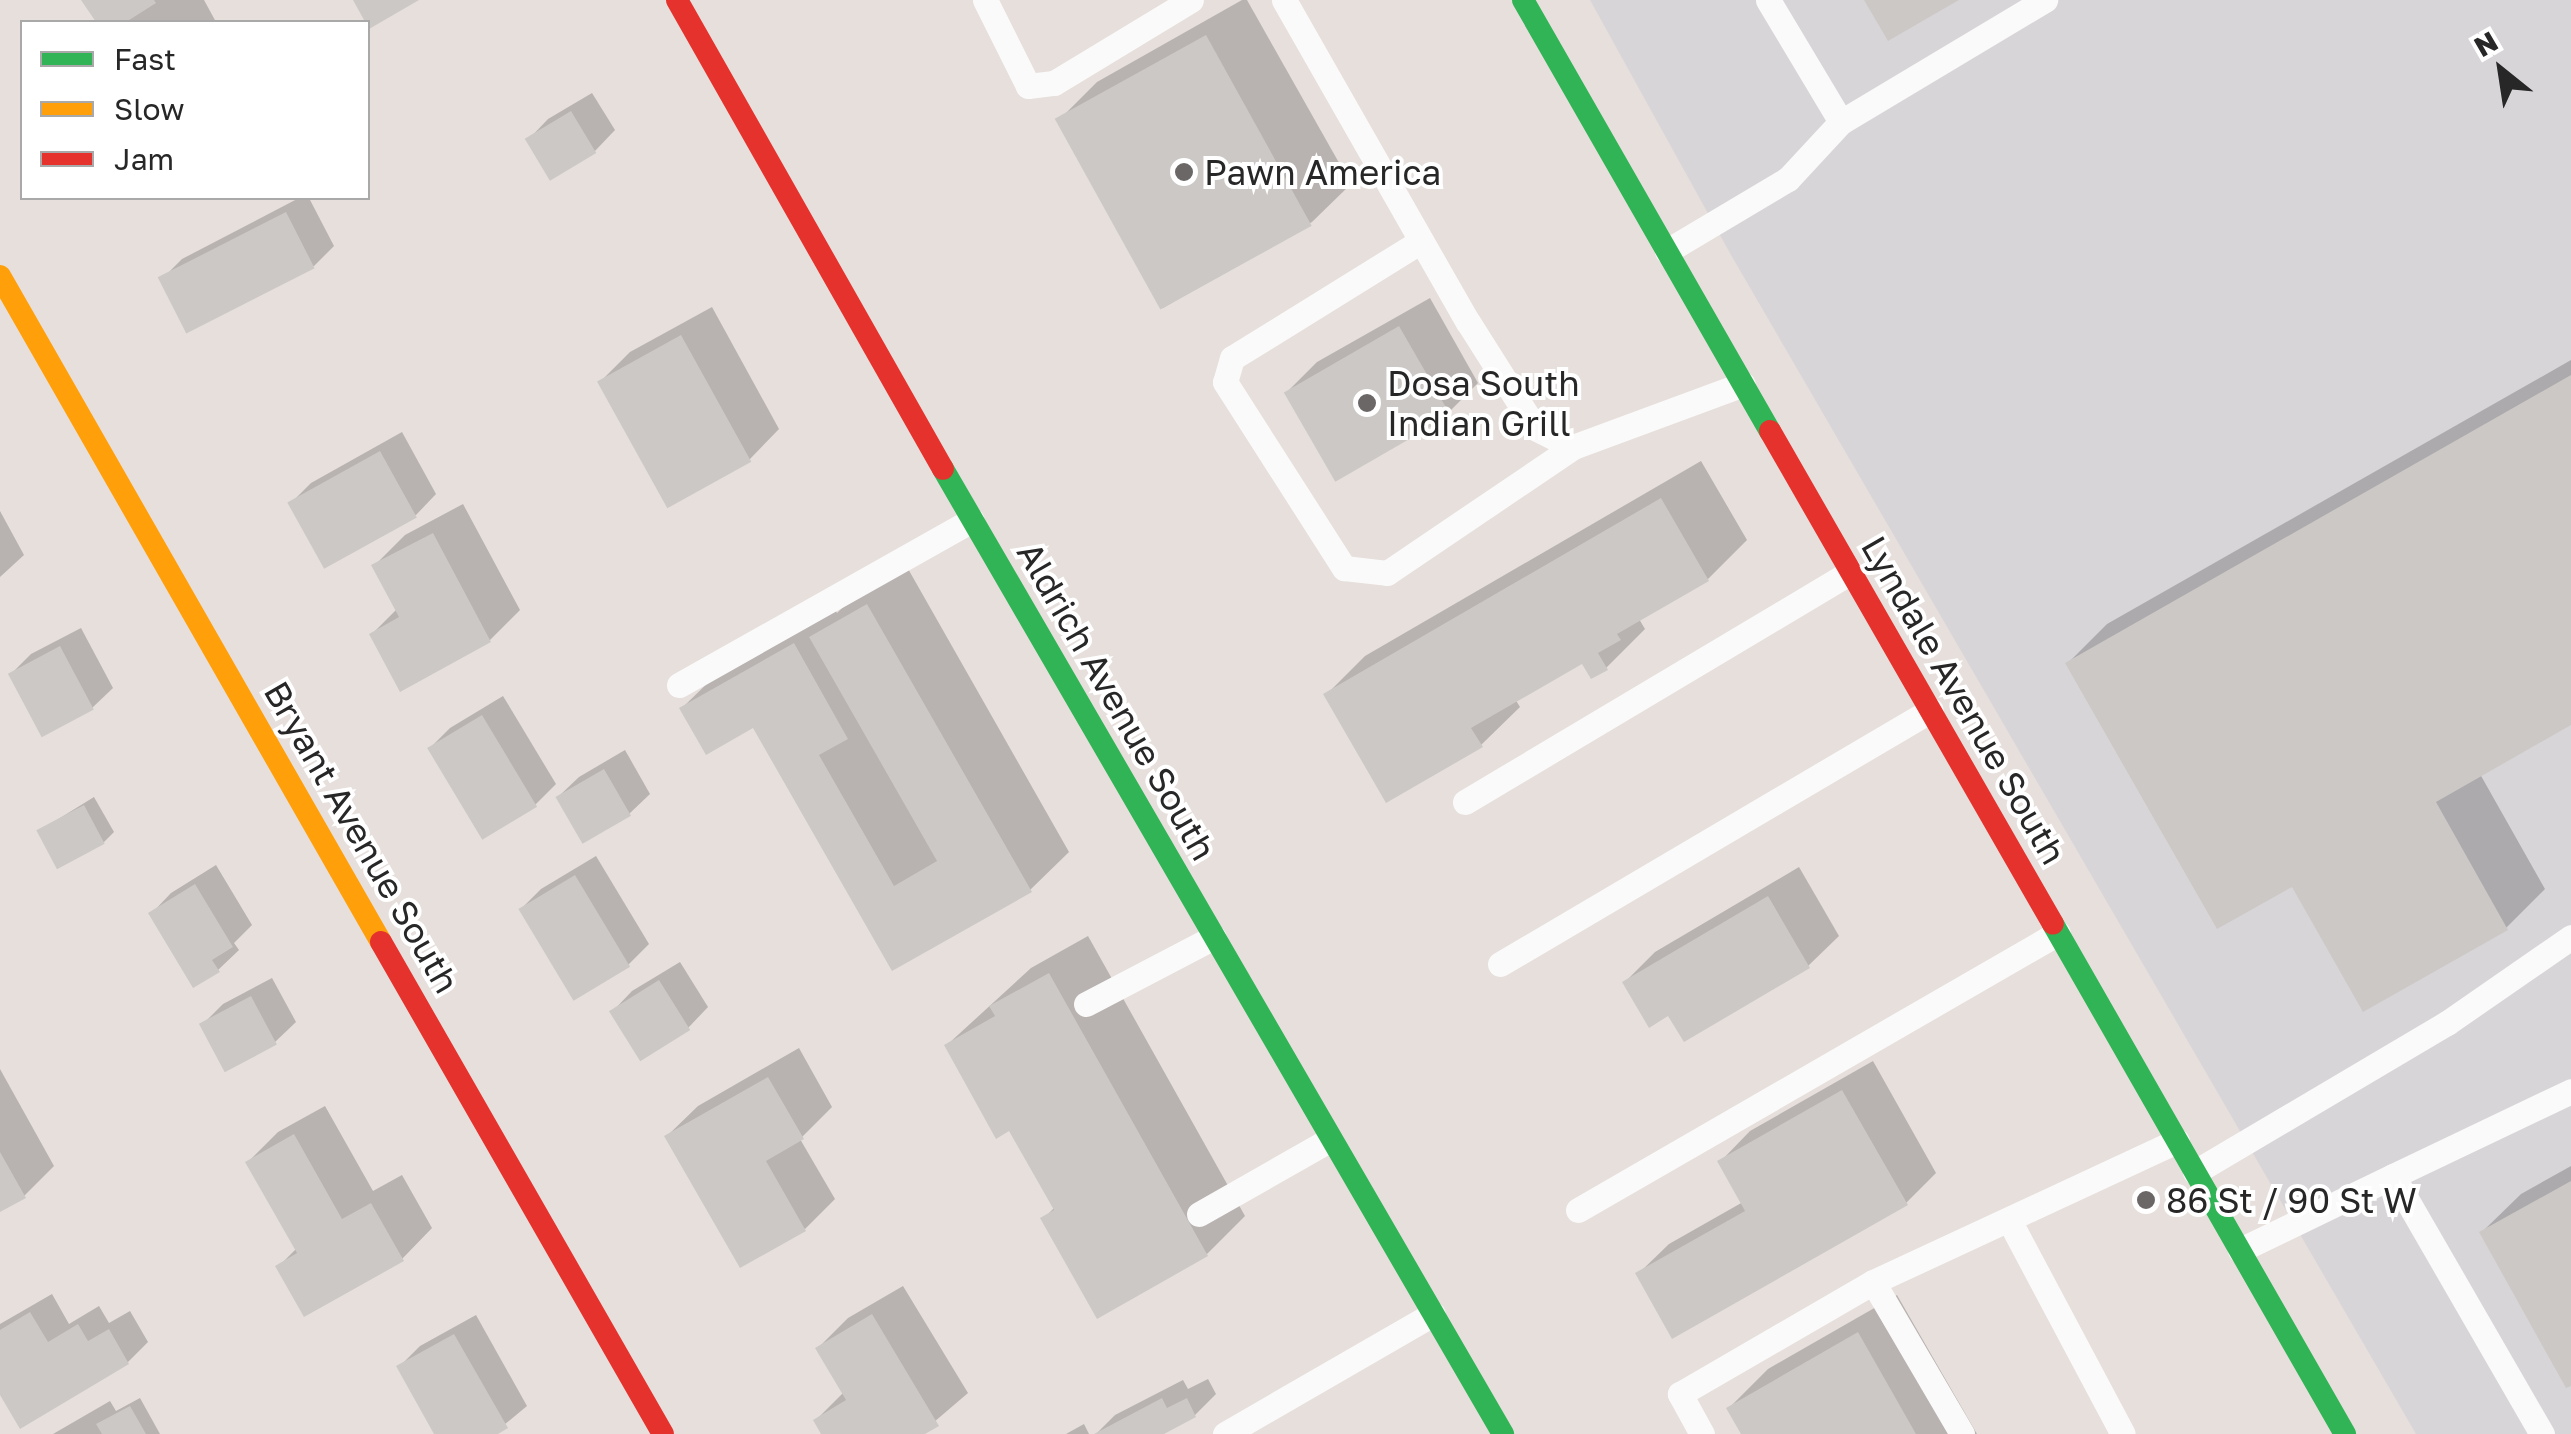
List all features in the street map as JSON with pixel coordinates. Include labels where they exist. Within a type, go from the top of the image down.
[{"type":"street","name":"Aldrich Avenue South","points":[[677,0],[972,520],[1503,1434]]},
{"type":"street","name":"Lyndale Avenue South","points":[[1523,0],[2345,1434]]},
{"type":"street","name":"Bryant Avenue South","points":[[0,276],[663,1434]]},
{"type":"lane","points":[[985,0],[1028,86],[1054,82],[1191,0]]},
{"type":"lane","points":[[1284,0],[1421,241],[1534,428],[1573,447]]},
{"type":"lane","points":[[1768,0],[1840,122]]},
{"type":"lane","points":[[1667,251],[1788,179],[1840,122],[2045,0]]},
{"type":"lane","points":[[1421,241],[1232,358],[1225,382],[1344,568],[1387,573],[1573,447],[1743,384]]},
{"type":"lane","points":[[680,685],[972,520]]},
{"type":"lane","points":[[1465,802],[1850,572]]},
{"type":"lane","points":[[1500,964],[1930,710]]},
{"type":"lane","points":[[1578,1210],[2058,933]]},
{"type":"lane","points":[[1086,1004],[1214,937]]},
{"type":"lane","points":[[2194,1172],[2447,1023],[2571,937]]},
{"type":"lane","points":[[2240,1250],[2571,1091]]},
{"type":"lane","points":[[1199,1214],[1330,1140]]},
{"type":"lane","points":[[1702,1434],[1680,1394],[1874,1282],[2177,1141]]},
{"type":"lane","points":[[2393,1176],[2542,1434]]},
{"type":"lane","points":[[2010,1220],[2123,1434]]},
{"type":"lane","points":[[1874,1282],[1962,1434]]},
{"type":"lane","points":[[1224,1434],[1433,1314]]},
{"type":"shaded area","points":[[1590,0],[2571,0],[2571,1434],[2416,1434],[1731,255]]},
{"type":"building","points":[[81,0],[156,3],[129,20],[95,20]]},
{"type":"building","points":[[353,0],[419,0],[370,28],[370,20],[364,20]]},
{"type":"building","points":[[1864,0],[1959,0],[1888,41]]},
{"type":"building","name":"Pawn America","points":[[1206,35],[1312,226],[1160,310],[1055,119]]},
{"type":"building","points":[[571,111],[596,153],[550,181],[525,139]]},
{"type":"building","points":[[286,212],[315,268],[186,334],[158,277]]},
{"type":"building","name":"Dosa South Indian Grill","points":[[1399,326],[1450,415],[1335,482],[1284,392]]},
{"type":"building","points":[[681,335],[751,462],[667,508],[597,382]]},
{"type":"building","points":[[2571,375],[2571,725],[2436,802],[2508,930],[2363,1012],[2292,887],[2217,929],[2065,663]]},
{"type":"building","points":[[380,451],[417,517],[324,569],[287,502]]},
{"type":"building","points":[[1661,498],[1709,581],[1617,634],[1621,640],[1598,653],[1608,670],[1591,679],[1582,664],[1471,728],[1483,747],[1386,803],[1323,694]]},
{"type":"building","points":[[433,533],[491,642],[400,692],[369,634],[399,617],[371,565]]},
{"type":"building","points":[[867,604],[1032,892],[892,971],[753,728],[706,755],[679,708],[794,643],[848,739],[819,755],[894,886],[937,861],[809,637]]},
{"type":"building","points":[[60,646],[94,710],[42,737],[8,674]]},
{"type":"building","points":[[482,715],[537,807],[482,840],[427,748]]},
{"type":"building","points":[[604,769],[631,816],[583,844],[556,797]]},
{"type":"building","points":[[84,805],[105,844],[57,869],[36,830]]},
{"type":"building","points":[[575,875],[630,967],[574,1001],[518,909]]},
{"type":"building","points":[[195,884],[233,947],[212,960],[220,972],[193,988],[148,913]]},
{"type":"building","points":[[1768,896],[1810,968],[1684,1042],[1668,1016],[1649,1028],[1622,982]]},
{"type":"building","points":[[1049,973],[1208,1256],[1097,1319],[1040,1218],[1054,1210],[1009,1131],[996,1139],[944,1045],[995,1016],[989,1006]]},
{"type":"building","points":[[659,980],[690,1030],[640,1061],[609,1011]]},
{"type":"building","points":[[251,996],[277,1045],[225,1072],[199,1024]]},
{"type":"building","points":[[768,1077],[804,1139],[766,1161],[806,1231],[740,1268],[664,1136]]},
{"type":"building","points":[[1842,1090],[1908,1205],[1672,1339],[1635,1273],[1745,1211],[1717,1161]]},
{"type":"building","points":[[294,1134],[342,1219],[371,1203],[404,1261],[304,1317],[275,1266],[297,1253],[245,1162]]},
{"type":"building","points":[[0,1152],[26,1198],[0,1212]]},
{"type":"building","points":[[2571,1181],[2571,1386],[2566,1388],[2479,1232]]},
{"type":"building","points":[[30,1312],[48,1342],[78,1324],[88,1341],[109,1329],[129,1364],[20,1429],[0,1395],[0,1330]]},
{"type":"building","points":[[872,1314],[939,1426],[925,1434],[821,1434],[813,1420],[846,1400],[815,1348]]},
{"type":"building","points":[[1858,1332],[1916,1434],[1741,1434],[1726,1408]]},
{"type":"building","points":[[454,1334],[508,1428],[498,1434],[434,1434],[396,1366]]},
{"type":"building","points":[[1162,1398],[1167,1408],[1187,1398],[1196,1417],[1164,1434],[1094,1434]]},
{"type":"building","points":[[130,1406],[146,1434],[102,1434],[96,1424]]},
{"type":"traffic: fast","points":[[1523,0],[1770,431]]},
{"type":"traffic: fast","points":[[943,469],[1503,1434]]},
{"type":"traffic: fast","points":[[2053,924],[2345,1434]]},
{"type":"traffic: slow","points":[[0,276],[381,942]]},
{"type":"traffic: jam","points":[[677,0],[943,469]]},
{"type":"traffic: jam","points":[[1770,431],[2053,924]]},
{"type":"traffic: jam","points":[[381,942],[663,1434]]},
{"type":"place","name":"Pawn America","points":[[1184,172]]},
{"type":"place","name":"Dosa South Indian Grill","points":[[1367,403]]},
{"type":"place","name":"86 St / 90 St W","points":[[2146,1200]]}]
